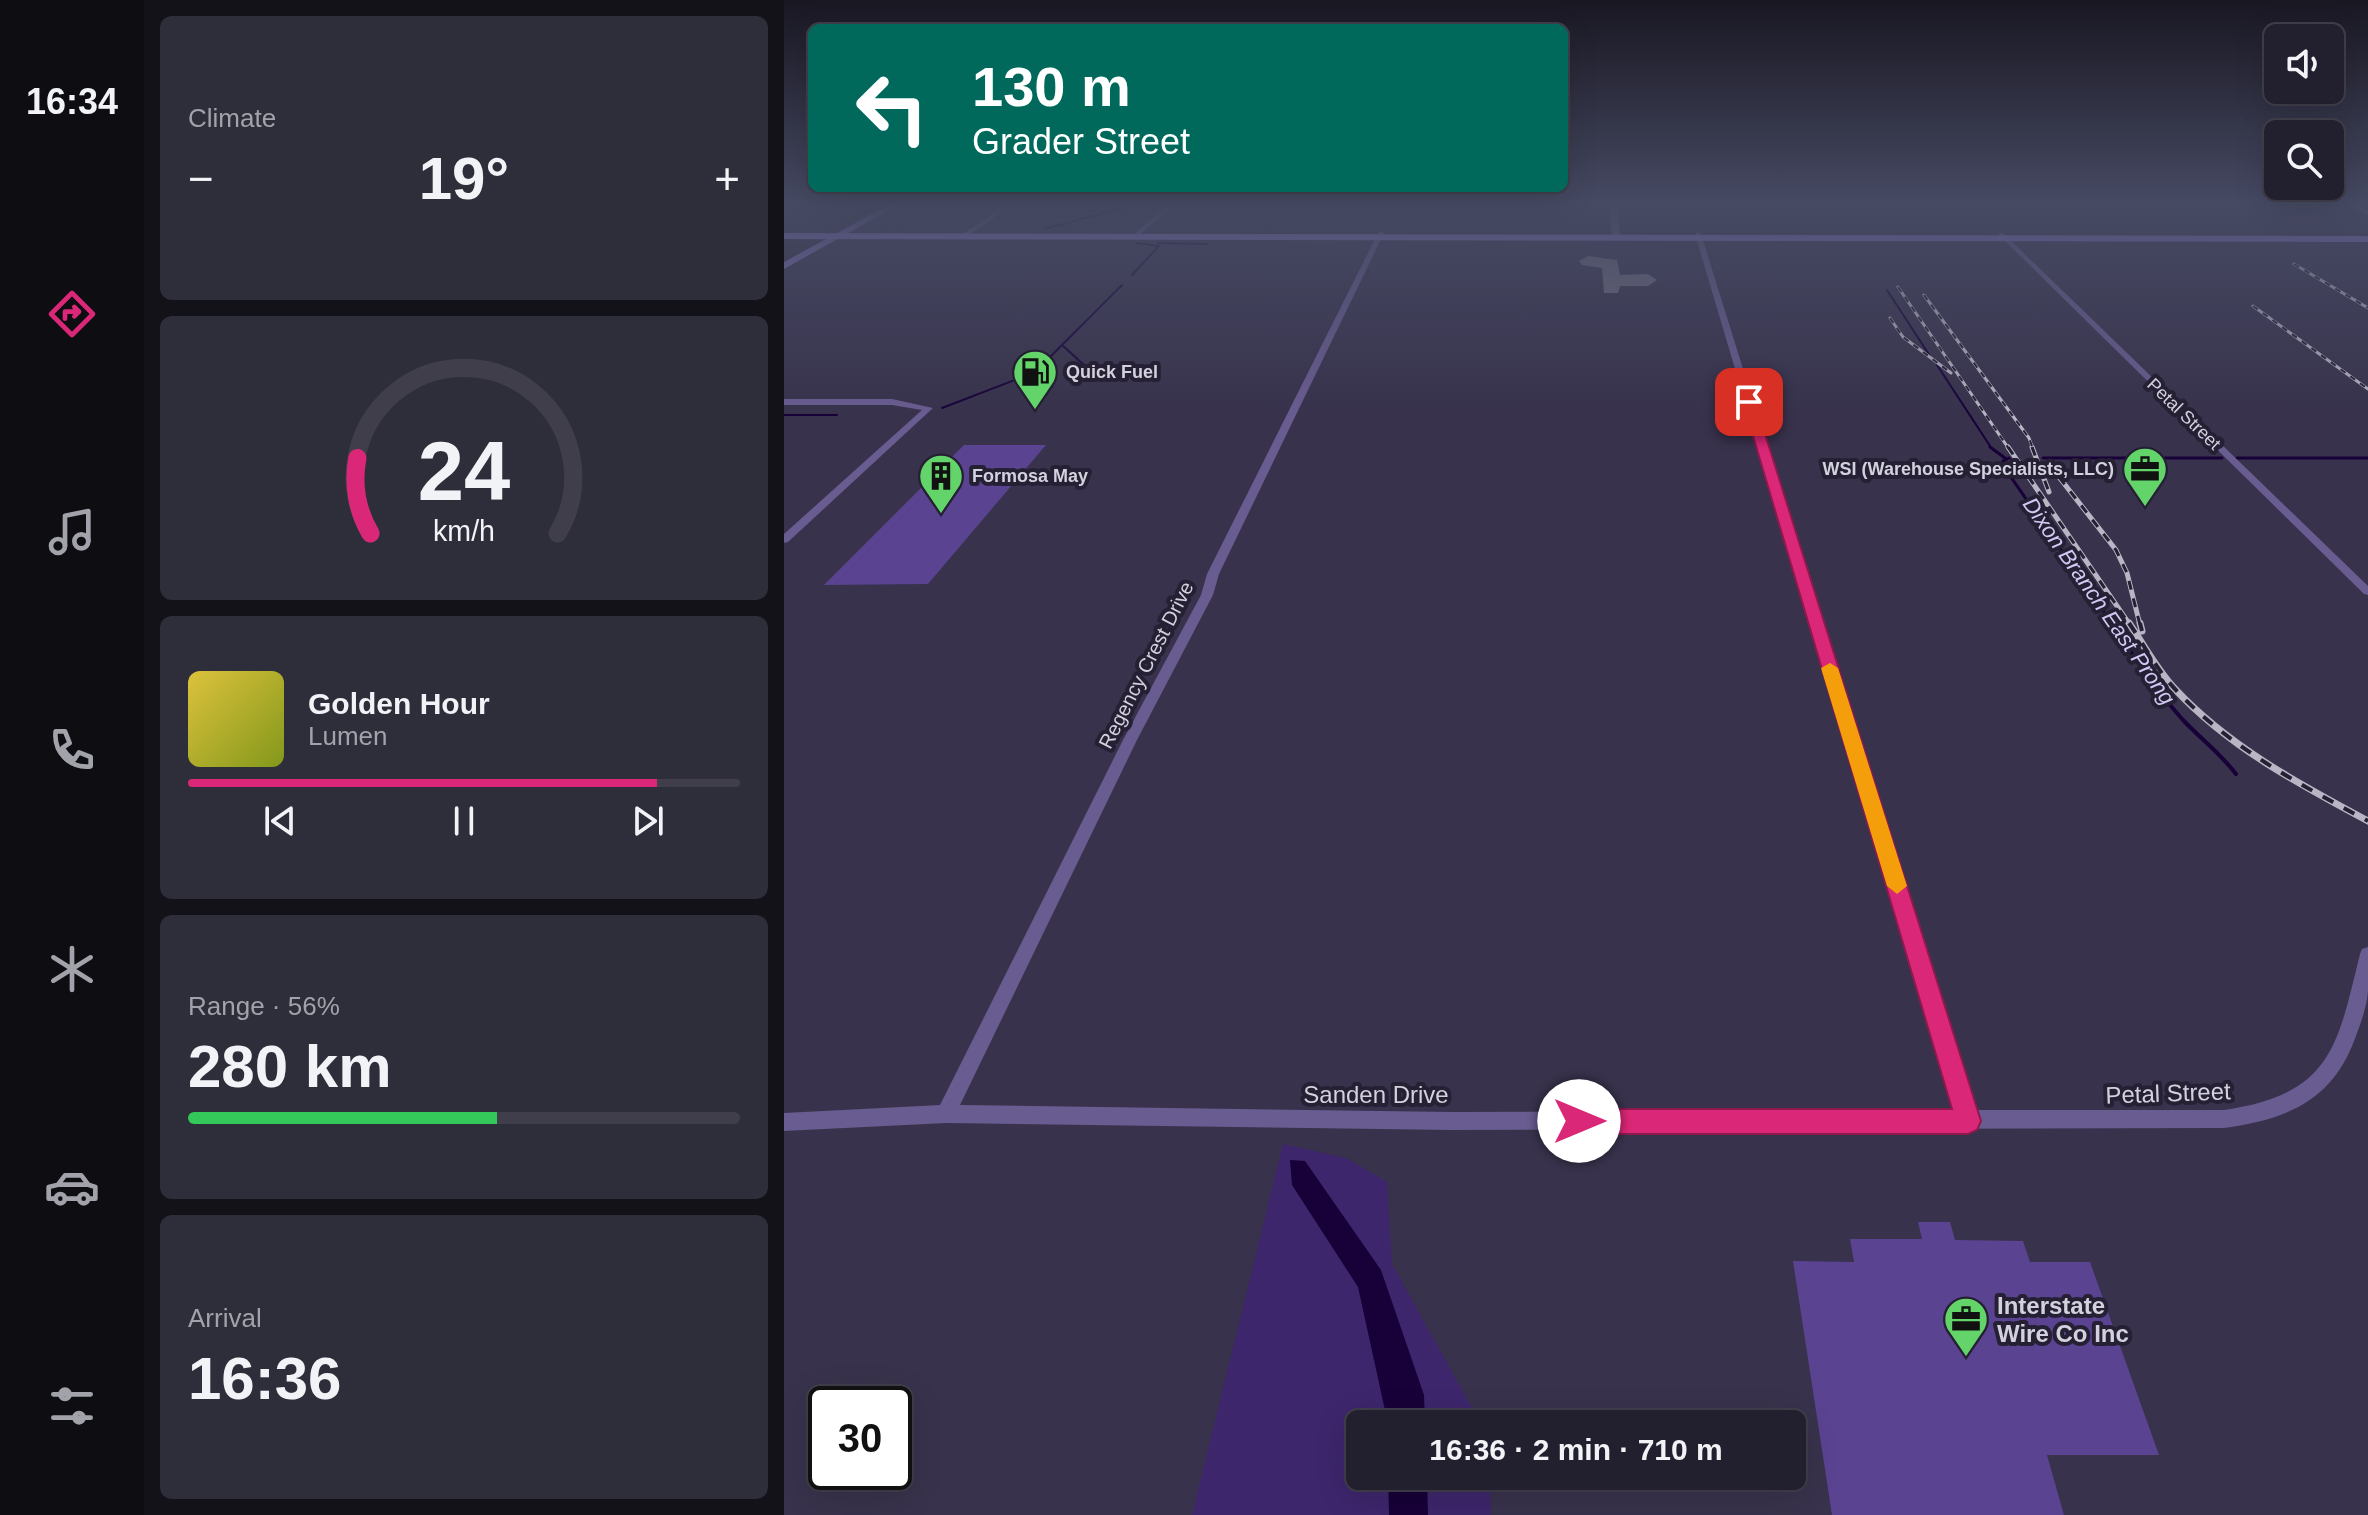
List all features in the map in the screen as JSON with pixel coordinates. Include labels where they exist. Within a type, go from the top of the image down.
[{"type":"street","name":"Regency Crest Drive","points":[[946,1114],[1130,740],[1207,595],[1213,574],[1362,274]]},
{"type":"street","points":[[1710,274],[1968,1121]]},
{"type":"street","name":"Petal Street","points":[[2042,274],[2368,592]]},
{"type":"street","points":[[784,402],[892,402],[929,408],[784,540]]},
{"type":"street","name":"Petal Street","points":[[1968,1121],[2185,1121],[2255,1114],[2304,1093],[2332,1068],[2347,1033],[2368,954]]},
{"type":"street","name":"Sanden Drive","points":[[784,1122],[946,1114],[1263,1120],[1968,1121]]},
{"type":"shaded area","points":[[784,274],[2368,274],[2368,1515],[784,1515]]},
{"type":"shaded area","points":[[1283,1144],[1346,1158],[1387,1182],[1392,1264],[1473,1410],[1346,1410],[1346,1490],[1490,1490],[1491,1515],[1192,1515]]},
{"type":"shaded area","points":[[1290,1160],[1305,1161],[1381,1270],[1424,1395],[1425,1410],[1385,1410],[1358,1287],[1292,1185]]},
{"type":"shaded area","points":[[1388,1490],[1427,1490],[1428,1515],[1389,1515]]},
{"type":"building","name":"Formosa May","points":[[964,445],[1046,445],[928,584],[824,585]]},
{"type":"building","name":"Interstate Wire Co Inc","points":[[1918,1222],[1950,1222],[1955,1240],[2023,1241],[2030,1262],[2090,1262],[2159,1455],[2047,1455],[2064,1515],[1832,1515],[1793,1261],[1854,1262],[1850,1239],[1922,1239]]},
{"type":"waterway","points":[[1062,345],[1122,285]]},
{"type":"waterway","name":"Dixon Branch East Prong","points":[[1887,290],[1930,356]]},
{"type":"waterway","points":[[1042,365],[1062,345]]},
{"type":"waterway","points":[[1062,345],[1084,365]]},
{"type":"waterway","name":"Dixon Branch East Prong","points":[[1937,365],[1991,448]]},
{"type":"waterway","points":[[942,408],[1033,373]]},
{"type":"waterway","points":[[784,415],[837,415]]},
{"type":"waterway","name":"Dixon Branch East Prong","points":[[1991,448],[2005,458]]},
{"type":"waterway","name":"Dixon Branch East Prong","points":[[2009,458],[2003,461],[2004,467],[2113,625]]},
{"type":"waterway","name":"Dixon Branch East Prong","points":[[2043,458],[2222,458]]},
{"type":"waterway","name":"Dixon Branch East Prong","points":[[2237,458],[2368,458]]},
{"type":"waterway","name":"Dixon Branch East Prong","points":[[2111,623],[2173,709],[2236,774]]},
{"type":"taxiway","points":[[1611,274],[1611,289]]},
{"type":"taxiway","points":[[1612,281],[1648,280]]},
{"type":"railway","points":[[2310,274],[2368,308]]},
{"type":"railway","points":[[1898,287],[2009,449]]},
{"type":"railway","points":[[1924,295],[2029,438],[2033,449]]},
{"type":"railway","points":[[2253,306],[2368,389]]},
{"type":"railway","points":[[1890,318],[1903,337],[1951,373]]},
{"type":"railway","points":[[2008,447],[2130,625]]},
{"type":"railway","points":[[2032,447],[2049,492]]},
{"type":"railway","points":[[2048,463],[2116,550],[2127,573],[2140,625]]},
{"type":"railway","points":[[2129,623],[2168,682],[2218,729],[2266,763],[2368,821]]},
{"type":"railway","points":[[2140,623],[2142,631]]},
{"type":"slow traffic","points":[[1830,668],[1897,886]]},
{"type":"place","name":"Quick Fuel","points":[[1035,411]]},
{"type":"place","name":"WSI (Warehouse Specialists, LLC)","points":[[2145,508]]},
{"type":"place","name":"Formosa May","points":[[941,515]]},
{"type":"place","name":"Interstate Wire Co Inc","points":[[1966,1358]]},
{"type":"route","points":[[1579,1121],[1968,1121],[1749,402]]}]
